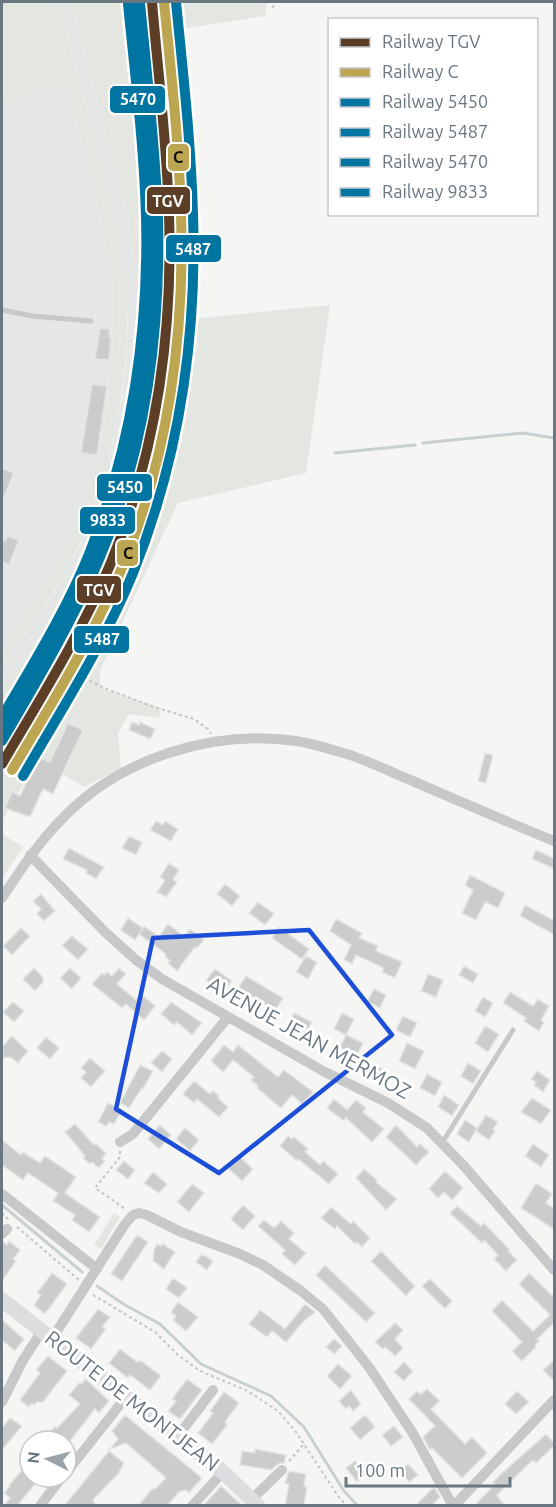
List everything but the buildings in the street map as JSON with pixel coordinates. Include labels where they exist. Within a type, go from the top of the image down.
[{"type":"street","points":[[2,898],[30,855],[71,810],[89,795],[120,775],[153,759],[216,741],[241,739],[296,741],[343,752],[555,841]]},
{"type":"street","name":"AVENUE JEAN MERMOZ","points":[[30,855],[105,932],[136,960],[162,979],[323,1071],[388,1103],[427,1128],[464,1166],[555,1270]]},
{"type":"street","points":[[120,1142],[133,1134],[228,1017]]},
{"type":"street","points":[[2,1194],[97,1269]]},
{"type":"street","points":[[2,1402],[23,1360],[47,1335],[86,1287],[125,1224],[133,1215],[139,1213],[263,1265],[323,1309],[369,1367],[412,1432],[453,1506],[555,1400]]},
{"type":"street","name":"ROUTE DE MONTJEAN","points":[[2,1300],[223,1472],[255,1503]]},
{"type":"street","points":[[178,1437],[213,1390]]},
{"type":"street","points":[[78,1458],[126,1397]]},
{"type":"street","points":[[255,1503],[282,1470]]},
{"type":"street","points":[[192,1506],[223,1472]]},
{"type":"street","points":[[40,1506],[53,1489]]},
{"type":"lane","points":[[2,310],[32,316],[91,321]]},
{"type":"lane","points":[[442,1143],[513,1030]]},
{"type":"path","points":[[273,8],[274,2]]},
{"type":"path","points":[[177,334],[169,391],[138,505],[119,561],[73,655],[69,670],[104,688],[194,719],[208,729],[216,741]]},
{"type":"path","points":[[120,1142],[120,1157],[95,1188],[133,1215]]},
{"type":"path","points":[[2,1213],[89,1292],[155,1332],[178,1355],[200,1371],[248,1391],[265,1401],[296,1431],[338,1497],[347,1506]]},
{"type":"path","points":[[282,1470],[304,1444]]},
{"type":"highlighted area","points":[[309,930],[392,1035],[219,1173],[116,1109],[153,938]]},
{"type":"shaded area","points":[[2,2],[59,2],[116,222],[125,279],[127,338],[121,396],[110,454],[85,532],[52,593],[2,665],[2,650],[58,562],[77,525],[98,459],[107,411],[113,339],[114,284],[90,172],[66,87],[2,99]]},
{"type":"shaded area","points":[[59,2],[71,2],[128,219],[137,286],[138,365],[129,428],[111,497],[83,565],[58,610],[30,651],[2,685],[2,665],[55,591],[80,545],[110,455],[122,398],[126,363],[128,322],[121,250],[112,206]]},
{"type":"shaded area","points":[[71,2],[141,2],[157,195],[159,260],[156,331],[139,438],[107,540],[45,667],[2,740],[2,685],[30,651],[58,610],[83,565],[111,497],[129,428],[138,365],[137,286],[128,219]]},
{"type":"shaded area","points":[[141,2],[158,2],[175,197],[172,334],[165,385],[137,504],[116,560],[71,657],[2,776],[2,740],[77,610],[107,540],[125,490],[146,393],[156,321],[159,260],[158,206]]},
{"type":"shaded area","points":[[158,2],[267,2],[265,16],[168,31],[177,193],[180,320],[330,305],[306,473],[178,503],[100,670],[100,688],[161,708],[159,718],[129,714],[118,733],[121,768],[84,787],[38,759],[2,821],[2,776],[71,657],[116,560],[137,504],[165,385],[172,334],[175,197]]},
{"type":"shaded area","points":[[66,87],[90,172],[114,284],[113,339],[107,411],[98,459],[77,525],[58,562],[2,650],[2,99]]},
{"type":"shaded area","points":[[2,834],[23,847],[2,879]]},
{"type":"shaded area","points":[[114,1213],[120,1217],[101,1249],[94,1245]]},
{"type":"waterway","points":[[423,443],[523,433],[554,438]]},
{"type":"waterway","points":[[335,453],[415,445]]},
{"type":"waterway","points":[[2,1205],[82,1272]]},
{"type":"waterway","points":[[97,1286],[125,1305],[160,1324],[201,1364],[271,1396],[304,1427],[344,1491],[358,1506]]},
{"type":"rail line","name":"TGV","points":[[2,764],[99,591],[126,523],[150,437],[164,349],[170,259],[166,161],[152,2]]},
{"type":"rail line","name":"C","points":[[12,770],[70,672],[121,570],[151,485],[162,440],[176,351],[181,259],[178,161],[164,2]]},
{"type":"rail line","name":"5487","points":[[23,776],[109,625],[133,573],[162,486],[182,396],[192,306],[193,214],[176,2]]},
{"type":"rail line","name":"9833","points":[[2,729],[60,627],[86,574],[120,482],[138,407],[151,293],[152,216],[135,3]]},
{"type":"rail line","name":"5450","points":[[2,741],[65,631],[98,562],[128,478],[147,392],[156,304],[158,216],[140,3]]},
{"type":"rail line","name":"5470","points":[[2,717],[60,617],[89,554],[116,472],[135,388],[144,303],[146,216],[128,4]]}]
